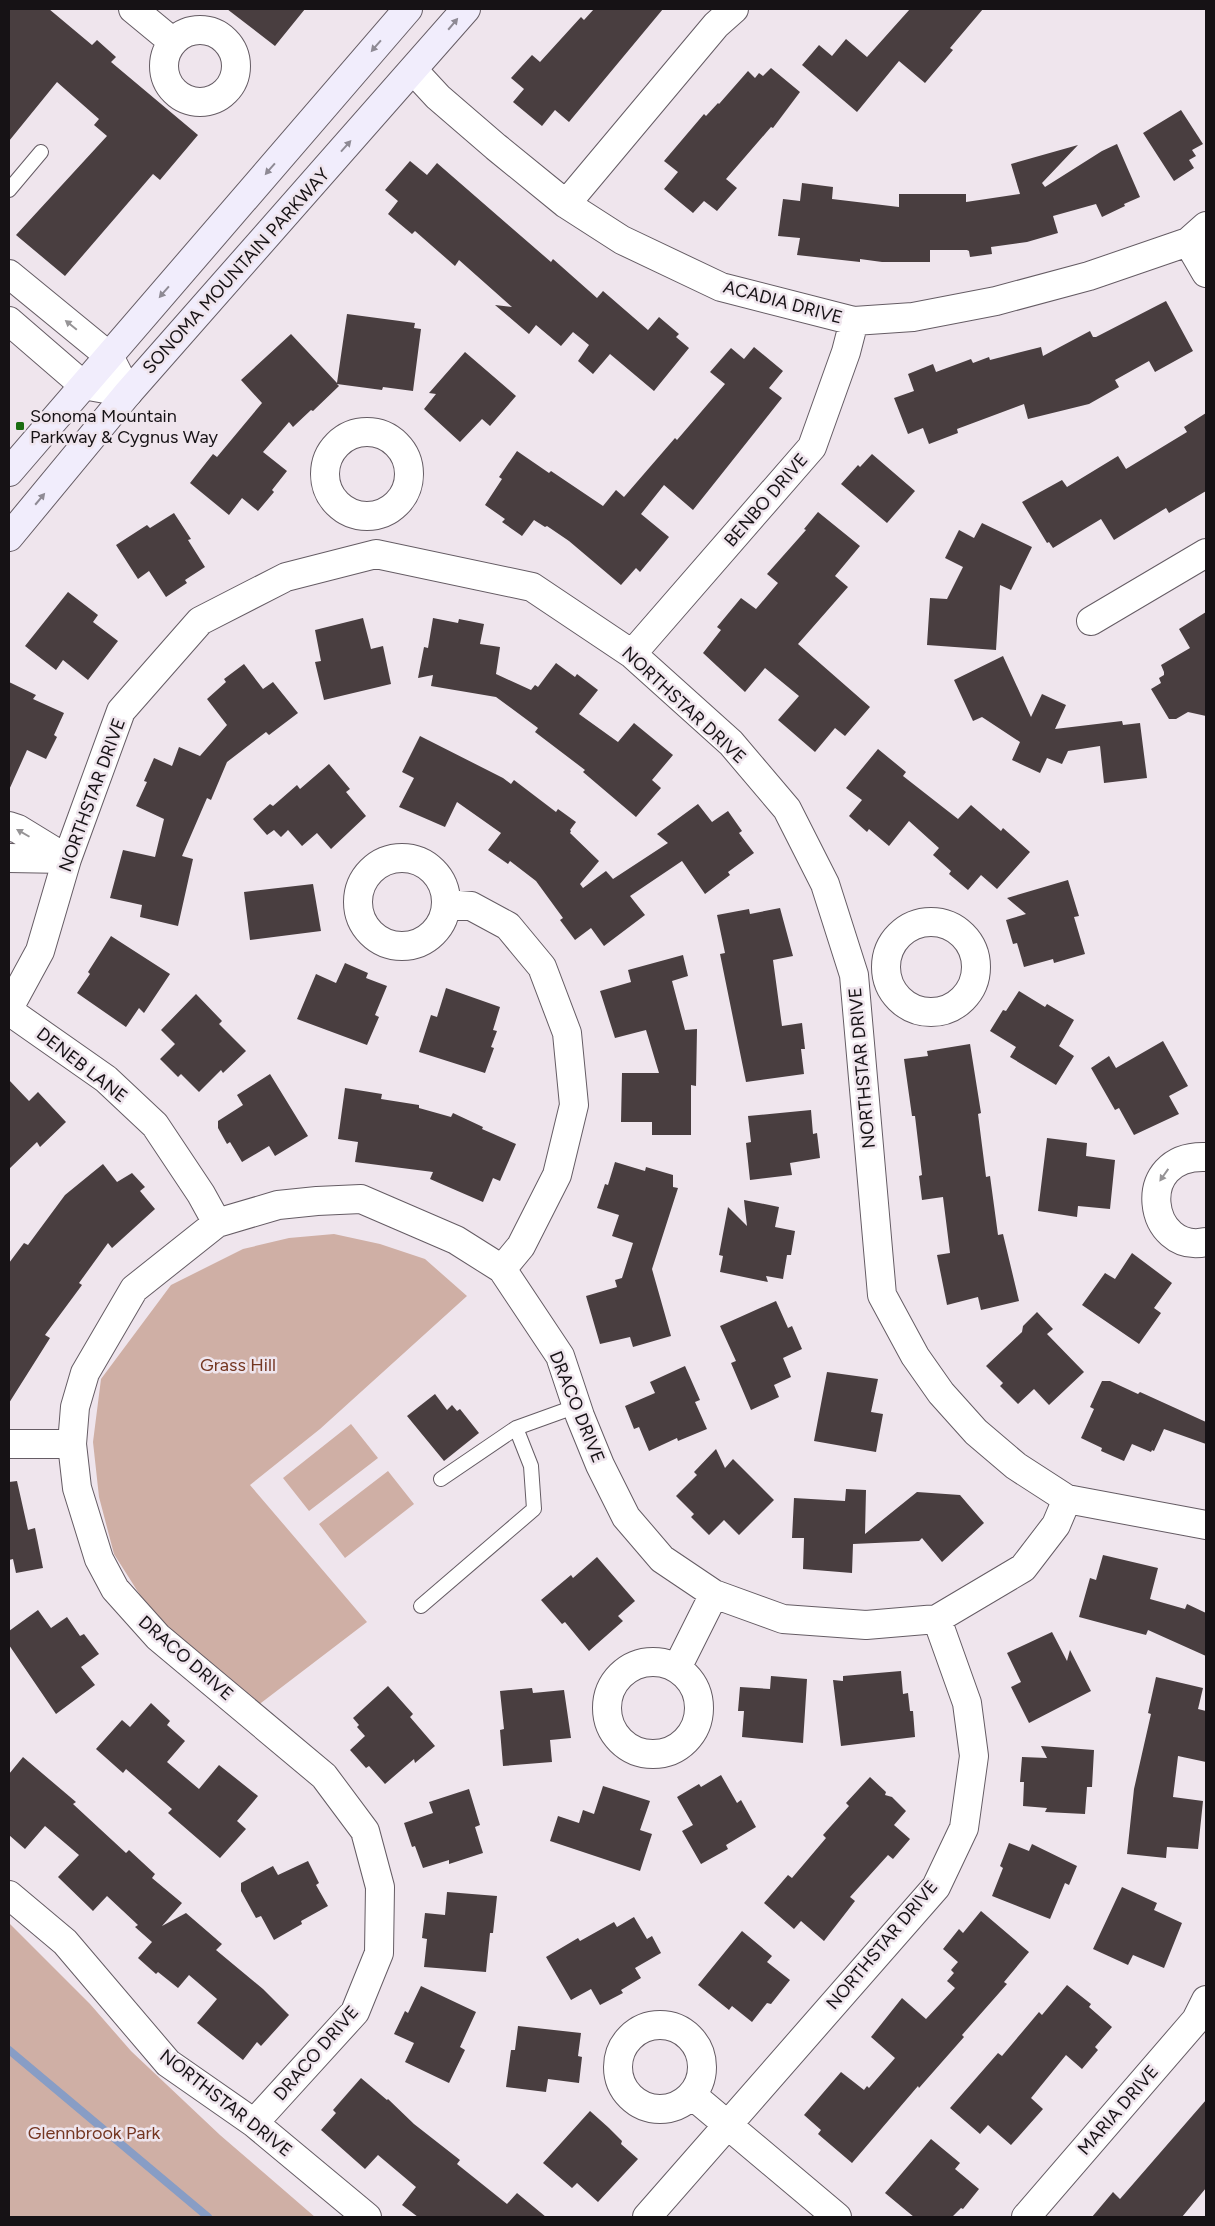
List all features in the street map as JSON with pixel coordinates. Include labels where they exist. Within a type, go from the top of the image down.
[{"type":"main road","points":[[9,472],[408,9]]},
{"type":"main road","name":"SONOMA MOUNTAIN PARKWAY","points":[[9,537],[128,393],[466,9]]},
{"type":"street","points":[[133,9],[173,42]]},
{"type":"street","points":[[566,204],[716,25],[734,9]]},
{"type":"street","name":"ACADIA DRIVE","points":[[413,70],[438,97],[566,204],[622,240],[721,287],[854,321],[913,317],[996,301],[1089,276],[1197,234]]},
{"type":"street","points":[[1197,234],[1206,273]]},
{"type":"street","points":[[9,274],[109,356],[128,393]]},
{"type":"street","points":[[9,320],[82,385],[128,393]]},
{"type":"street","name":"BENBO DRIVE","points":[[632,654],[812,447],[846,352],[854,321]]},
{"type":"street","points":[[371,516],[376,554]]},
{"type":"street","points":[[1091,621],[1206,553]]},
{"type":"street","name":"NORTHSTAR DRIVE","points":[[9,1010],[40,951],[67,860],[122,711],[200,621],[286,577],[376,554],[532,587],[632,654],[731,743],[787,809],[825,884],[854,975],[882,1295],[914,1356],[940,1393],[976,1432],[1010,1460],[1066,1499],[1206,1525]]},
{"type":"street","points":[[9,826],[18,829],[67,860]]},
{"type":"street","points":[[9,858],[67,860]]},
{"type":"street","points":[[446,904],[471,906],[508,926],[542,967],[567,1033],[574,1105],[557,1175],[520,1246],[502,1269]]},
{"type":"street","points":[[854,975],[886,972]]},
{"type":"street","name":"DENEB LANE","points":[[9,1010],[106,1079],[155,1125],[201,1194],[217,1223]]},
{"type":"street","points":[[1206,1157],[1193,1156],[1180,1160],[1169,1168],[1160,1179],[1156,1191],[1156,1205],[1159,1218],[1166,1229],[1177,1237],[1190,1242],[1206,1242]]},
{"type":"street","name":"DRACO DRIVE","points":[[254,2123],[355,2012],[380,1953],[380,1887],[365,1831],[324,1776],[158,1637],[115,1589],[99,1559],[79,1496],[72,1444],[75,1407],[86,1373],[134,1289],[217,1223],[278,1206],[317,1200],[361,1199],[456,1240],[502,1269],[560,1356],[600,1464],[626,1517],[662,1559],[714,1594],[783,1619],[866,1624],[937,1619],[1023,1568],[1056,1525],[1066,1499]]},
{"type":"street","points":[[9,1444],[72,1444]]},
{"type":"street","points":[[677,1668],[714,1594]]},
{"type":"street","name":"NORTHSTAR DRIVE","points":[[647,2217],[936,1887],[964,1828],[974,1756],[967,1704],[937,1619]]},
{"type":"street","name":"NORTHSTAR DRIVE","points":[[9,1895],[64,1942],[168,2063],[254,2123],[367,2217]]},
{"type":"street","name":"MARIA DRIVE","points":[[1026,2217],[1203,2016]]},
{"type":"street","points":[[692,2095],[837,2217]]},
{"type":"lane","points":[[9,190],[41,152]]},
{"type":"lane","points":[[441,1479],[516,1428],[577,1406]]},
{"type":"lane","points":[[421,1606],[534,1509],[531,1466],[516,1428]]},
{"type":"green space","name":"Grass Hill","points":[[334,1234],[380,1244],[425,1259],[467,1296],[320,1429],[250,1485],[367,1622],[257,1706],[152,1614],[114,1554],[99,1497],[93,1442],[101,1379],[171,1285],[243,1249],[289,1238]]},
{"type":"green space","points":[[351,1424],[378,1458],[309,1511],[283,1478]]},
{"type":"green space","points":[[388,1471],[414,1504],[345,1558],[319,1524]]},
{"type":"green space","name":"Glennbrook Park","points":[[9,1923],[90,2004],[131,2051],[220,2135],[315,2217],[9,2217]]},
{"type":"building","points":[[9,9],[49,9],[92,45],[97,40],[116,57],[111,62],[198,135],[160,180],[153,174],[65,276],[16,235],[107,136],[94,125],[99,119],[57,82],[9,141]]},
{"type":"building","points":[[227,9],[305,9],[275,46]]},
{"type":"building","points":[[594,9],[663,9],[569,122],[555,110],[542,126],[513,102],[524,89],[511,78],[532,55],[540,62],[581,17],[584,20]]},
{"type":"building","points":[[910,9],[983,9],[950,48],[953,50],[925,83],[899,61],[857,112],[802,65],[819,45],[832,56],[846,39],[867,57]]},
{"type":"building","points":[[771,68],[800,92],[773,128],[771,127],[726,179],[737,188],[717,211],[704,201],[693,213],[664,189],[678,172],[664,161],[704,114],[706,116],[719,104],[748,71],[755,78],[759,73],[763,76]]},
{"type":"building","points":[[1181,110],[1203,144],[1192,150],[1196,156],[1189,160],[1194,168],[1174,181],[1143,133]]},
{"type":"building","points":[[1117,144],[1140,197],[1102,217],[1096,204],[1053,216],[1058,233],[1027,242],[991,247],[992,254],[970,257],[967,250],[930,250],[930,262],[882,262],[860,259],[860,262],[797,255],[800,238],[778,236],[783,199],[800,201],[802,183],[833,187],[832,199],[899,207],[899,194],[966,194],[966,202],[1020,194],[1011,164],[1078,145],[1042,183],[1045,187],[1102,151]]},
{"type":"building","points":[[410,161],[427,175],[437,163],[551,262],[553,259],[597,298],[603,291],[648,330],[659,317],[679,334],[676,337],[689,348],[654,391],[610,354],[593,374],[578,361],[589,345],[573,332],[561,346],[536,325],[529,334],[495,305],[512,307],[459,260],[455,266],[415,231],[412,234],[388,214],[398,201],[385,190]]},
{"type":"building","points":[[1166,301],[1193,351],[1155,372],[1149,361],[1115,380],[1119,387],[1089,404],[1028,419],[1024,404],[957,429],[958,433],[929,444],[923,428],[908,434],[894,398],[914,391],[908,374],[933,364],[936,372],[971,359],[973,363],[989,357],[990,360],[1041,347],[1043,356],[1090,331],[1093,337],[1096,337]]},
{"type":"building","points":[[347,314],[415,323],[414,328],[421,329],[413,391],[383,387],[382,390],[337,384],[339,386],[293,427],[289,422],[263,452],[287,471],[272,490],[274,492],[258,511],[242,498],[229,515],[190,483],[213,454],[217,457],[262,403],[241,380],[291,334],[337,383]]},
{"type":"building","points":[[754,347],[783,371],[769,388],[782,398],[693,510],[664,485],[641,514],[669,537],[640,572],[636,568],[621,585],[569,541],[547,526],[545,527],[534,520],[522,536],[502,522],[505,519],[485,505],[502,479],[499,477],[517,451],[603,506],[616,490],[624,497],[675,438],[677,440],[725,384],[710,372],[731,348],[744,359]]},
{"type":"building","points":[[465,352],[516,396],[490,426],[482,419],[460,442],[424,409],[436,394],[429,393]]},
{"type":"building","points":[[1206,413],[1206,491],[1169,513],[1166,508],[1114,540],[1101,519],[1053,548],[1049,542],[1047,543],[1022,502],[1062,480],[1067,487],[1118,456],[1126,469],[1187,432],[1184,427]]},
{"type":"building","points":[[872,454],[915,491],[887,523],[841,484],[858,465],[860,467]]},
{"type":"building","points":[[818,512],[860,546],[835,576],[848,587],[798,644],[870,707],[845,736],[835,728],[815,752],[778,720],[799,696],[765,668],[745,692],[703,653],[721,630],[717,627],[741,598],[756,609],[778,583],[767,574],[806,530],[804,529]]},
{"type":"building","points":[[174,513],[191,539],[188,540],[205,567],[185,580],[187,583],[166,597],[149,571],[138,579],[116,545],[147,525],[150,528]]},
{"type":"building","points":[[982,523],[1032,547],[1011,590],[1000,585],[996,650],[927,645],[930,598],[947,599],[963,567],[945,558],[959,530],[974,538]]},
{"type":"building","points":[[68,592],[98,615],[93,622],[118,641],[88,680],[63,660],[56,670],[25,646]]},
{"type":"building","points":[[1206,612],[1206,716],[1188,712],[1176,719],[1169,719],[1151,689],[1161,683],[1159,678],[1164,675],[1164,672],[1161,665],[1190,648],[1179,629]]},
{"type":"building","points":[[363,618],[371,649],[383,646],[391,684],[324,700],[315,662],[321,661],[315,630]]},
{"type":"building","points":[[433,618],[458,623],[459,619],[484,624],[480,644],[500,647],[496,674],[531,690],[535,685],[538,687],[556,663],[575,677],[577,674],[598,690],[579,714],[618,742],[634,723],[673,755],[652,780],[661,788],[636,817],[583,772],[585,770],[535,732],[538,728],[496,697],[431,686],[433,675],[418,678],[424,647],[428,648]]},
{"type":"building","points":[[1003,656],[1031,717],[1042,694],[1066,705],[1055,729],[1122,721],[1123,725],[1140,723],[1147,778],[1104,783],[1100,746],[1068,751],[1062,764],[1047,758],[1040,773],[1012,760],[1020,742],[982,717],[973,721],[954,680]]},
{"type":"building","points":[[244,664],[263,689],[273,682],[298,713],[269,735],[266,732],[227,762],[211,800],[207,798],[182,856],[193,859],[178,926],[140,917],[142,905],[110,898],[123,850],[155,857],[164,819],[136,806],[147,782],[144,781],[154,758],[172,766],[179,747],[200,756],[227,725],[207,699],[226,682],[224,679]]},
{"type":"building","points":[[9,682],[36,695],[33,699],[64,713],[54,735],[57,737],[46,759],[27,750],[9,790]]},
{"type":"building","points":[[420,736],[503,778],[511,784],[514,780],[556,812],[558,809],[576,822],[570,833],[599,861],[580,884],[583,888],[606,871],[613,879],[668,843],[657,834],[698,804],[712,822],[728,811],[742,831],[739,833],[754,853],[728,872],[730,875],[705,894],[682,861],[630,896],[645,915],[604,946],[591,928],[575,940],[560,920],[563,918],[536,881],[510,861],[508,864],[488,850],[501,833],[457,802],[445,827],[399,807],[414,778],[402,772]]},
{"type":"building","points":[[878,749],[906,772],[903,776],[958,819],[971,805],[1001,831],[1003,828],[1030,852],[997,889],[981,875],[968,890],[949,874],[951,871],[933,855],[939,848],[909,821],[889,846],[869,829],[867,832],[849,816],[862,800],[846,788]]},
{"type":"building","points":[[329,764],[350,789],[346,792],[366,816],[331,849],[317,833],[302,846],[288,830],[281,837],[274,830],[267,835],[253,819],[270,804],[273,806],[297,785],[300,789]]},
{"type":"building","points":[[1068,880],[1079,916],[1074,917],[1085,954],[1054,963],[1053,959],[1024,967],[1017,943],[1013,944],[1006,920],[1026,914],[1007,898]]},
{"type":"building","points":[[313,884],[321,931],[250,940],[244,892]]},
{"type":"building","points":[[780,908],[793,956],[773,960],[782,1026],[802,1023],[805,1049],[801,1049],[804,1074],[746,1082],[720,954],[725,953],[717,915],[749,909],[750,914]]},
{"type":"building","points":[[111,936],[170,974],[144,1013],[139,1008],[126,1027],[77,993]]},
{"type":"building","points":[[683,955],[688,976],[672,981],[685,1030],[697,1029],[696,1086],[691,1085],[691,1135],[652,1135],[652,1122],[621,1122],[622,1073],[659,1073],[646,1030],[615,1038],[600,991],[631,982],[628,970]]},
{"type":"building","points":[[345,963],[368,973],[366,978],[387,986],[375,1015],[379,1017],[367,1045],[297,1019],[316,974],[336,983]]},
{"type":"building","points":[[446,988],[500,1007],[493,1030],[497,1031],[491,1047],[494,1048],[485,1073],[419,1052],[431,1015],[437,1017]]},
{"type":"building","points":[[1019,991],[1045,1007],[1047,1004],[1074,1020],[1059,1046],[1074,1056],[1056,1085],[1010,1057],[1016,1047],[990,1031],[1003,1010],[1006,1011]]},
{"type":"building","points":[[196,994],[222,1021],[219,1024],[246,1051],[223,1073],[221,1070],[199,1092],[181,1074],[178,1077],[160,1059],[175,1044],[161,1030]]},
{"type":"building","points":[[1163,1041],[1188,1086],[1169,1096],[1179,1114],[1134,1135],[1119,1108],[1115,1110],[1091,1068],[1109,1056],[1116,1068]]},
{"type":"building","points":[[970,1044],[981,1113],[978,1114],[986,1177],[990,1176],[998,1235],[1003,1234],[1019,1301],[981,1310],[978,1297],[947,1305],[937,1255],[950,1253],[943,1197],[922,1200],[919,1176],[922,1175],[915,1116],[912,1116],[904,1059],[928,1056],[927,1051]]},
{"type":"building","points":[[270,1074],[308,1136],[275,1156],[269,1146],[242,1162],[230,1142],[227,1144],[218,1128],[218,1121],[243,1105],[237,1095]]},
{"type":"building","points":[[9,1080],[29,1101],[38,1092],[66,1122],[40,1147],[37,1142],[9,1169]]},
{"type":"building","points":[[345,1088],[382,1094],[381,1099],[419,1105],[419,1108],[451,1117],[453,1113],[483,1127],[482,1129],[516,1144],[500,1181],[493,1178],[483,1202],[430,1179],[433,1172],[355,1162],[358,1142],[338,1139]]},
{"type":"building","points":[[811,1110],[813,1134],[817,1133],[820,1158],[790,1163],[792,1175],[750,1180],[746,1143],[751,1142],[748,1116]]},
{"type":"building","points":[[1047,1138],[1087,1143],[1086,1156],[1115,1160],[1110,1209],[1078,1206],[1077,1217],[1038,1211]]},
{"type":"building","points":[[615,1162],[645,1171],[646,1167],[673,1175],[673,1187],[678,1188],[652,1269],[671,1336],[633,1347],[630,1337],[600,1344],[586,1296],[617,1287],[615,1280],[622,1278],[633,1243],[612,1236],[619,1215],[597,1208],[605,1184],[608,1185]]},
{"type":"building","points":[[103,1164],[117,1182],[132,1173],[145,1187],[140,1191],[155,1209],[112,1248],[108,1243],[79,1283],[82,1285],[45,1335],[50,1338],[9,1403],[9,1263],[24,1243],[28,1245],[65,1195]]},
{"type":"building","points":[[744,1200],[779,1207],[775,1227],[795,1231],[791,1255],[787,1255],[783,1279],[766,1276],[768,1282],[720,1272],[723,1256],[719,1255],[728,1207],[747,1226]]},
{"type":"building","points":[[1132,1253],[1172,1283],[1154,1308],[1161,1313],[1139,1344],[1082,1305],[1105,1273],[1115,1279]]},
{"type":"building","points":[[776,1301],[788,1328],[792,1326],[802,1349],[783,1358],[791,1377],[774,1385],[779,1397],[751,1410],[731,1363],[736,1361],[720,1326]]},
{"type":"building","points":[[1037,1312],[1053,1329],[1047,1334],[1084,1372],[1049,1405],[1034,1389],[1018,1404],[1000,1386],[1003,1383],[986,1366],[1022,1332],[1023,1326]]},
{"type":"building","points":[[685,1366],[700,1400],[695,1402],[707,1429],[678,1441],[677,1438],[649,1451],[639,1427],[634,1429],[625,1406],[655,1393],[650,1382]]},
{"type":"building","points":[[827,1372],[878,1379],[871,1412],[883,1414],[876,1452],[814,1441]]},
{"type":"building","points":[[1102,1381],[1110,1381],[1138,1394],[1140,1392],[1206,1422],[1206,1444],[1164,1429],[1154,1451],[1152,1450],[1151,1452],[1132,1444],[1124,1461],[1101,1451],[1102,1448],[1081,1438],[1094,1409],[1090,1407]]},
{"type":"building","points":[[435,1394],[447,1410],[452,1405],[457,1411],[460,1409],[479,1433],[444,1461],[407,1416]]},
{"type":"building","points":[[716,1449],[725,1468],[733,1459],[774,1500],[739,1535],[724,1520],[709,1535],[691,1517],[694,1514],[676,1496],[697,1475],[694,1472]]},
{"type":"building","points":[[17,1481],[28,1530],[35,1528],[43,1568],[16,1573],[13,1559],[9,1560],[9,1482]]},
{"type":"building","points":[[846,1489],[866,1490],[865,1534],[917,1492],[960,1495],[984,1523],[942,1562],[922,1538],[919,1541],[853,1544],[852,1573],[803,1569],[804,1538],[792,1538],[794,1498],[845,1501]]},
{"type":"building","points":[[1103,1555],[1158,1568],[1150,1599],[1185,1609],[1187,1604],[1206,1613],[1206,1656],[1148,1630],[1146,1635],[1079,1617],[1090,1578],[1096,1580]]},
{"type":"building","points":[[597,1557],[635,1601],[618,1616],[623,1621],[589,1651],[565,1622],[562,1624],[541,1600],[571,1575],[573,1578]]},
{"type":"building","points":[[38,1610],[51,1628],[67,1617],[80,1636],[84,1634],[99,1654],[81,1667],[95,1685],[56,1714],[9,1645],[9,1631]]},
{"type":"building","points":[[1052,1632],[1067,1661],[1070,1650],[1091,1691],[1029,1723],[1011,1687],[1021,1682],[1007,1653]]},
{"type":"building","points":[[901,1671],[903,1694],[908,1693],[910,1711],[913,1711],[915,1737],[841,1746],[833,1680],[843,1681],[843,1676]]},
{"type":"building","points":[[771,1676],[807,1679],[803,1743],[742,1737],[744,1711],[738,1711],[740,1687],[770,1689]]},
{"type":"building","points":[[1156,1677],[1203,1688],[1198,1709],[1206,1711],[1206,1762],[1178,1756],[1173,1797],[1203,1801],[1198,1849],[1167,1847],[1166,1858],[1127,1854],[1134,1789],[1151,1714],[1148,1713]]},
{"type":"building","points":[[388,1686],[413,1714],[410,1717],[435,1746],[415,1763],[414,1759],[385,1784],[369,1766],[366,1768],[350,1750],[365,1736],[357,1727],[359,1725],[353,1718]]},
{"type":"building","points":[[532,1688],[533,1693],[564,1690],[571,1738],[550,1740],[552,1762],[503,1766],[500,1730],[504,1729],[500,1691]]},
{"type":"building","points":[[151,1703],[170,1721],[167,1725],[185,1741],[167,1762],[199,1789],[219,1765],[258,1796],[237,1821],[246,1829],[220,1858],[168,1813],[172,1809],[126,1769],[123,1773],[96,1749],[122,1720],[130,1727]]},
{"type":"building","points":[[1041,1746],[1094,1750],[1092,1787],[1087,1787],[1085,1814],[1045,1812],[1047,1808],[1023,1806],[1024,1782],[1020,1782],[1022,1757],[1047,1758]]},
{"type":"building","points":[[23,1757],[76,1802],[73,1804],[126,1853],[129,1850],[155,1874],[152,1878],[182,1903],[162,1926],[186,1913],[222,1944],[216,1950],[263,1989],[289,2015],[261,2046],[257,2042],[243,2060],[197,2023],[217,1999],[189,1975],[178,1988],[158,1972],[156,1974],[138,1958],[152,1942],[135,1927],[138,1925],[107,1896],[93,1911],[58,1877],[79,1855],[45,1826],[25,1849],[9,1835],[9,1774]]},
{"type":"building","points":[[721,1775],[737,1803],[741,1800],[756,1827],[726,1845],[728,1849],[701,1864],[682,1831],[693,1825],[677,1797],[699,1784],[701,1787]]},
{"type":"building","points":[[870,1777],[886,1792],[885,1795],[892,1797],[906,1811],[894,1825],[910,1839],[893,1859],[888,1855],[850,1897],[855,1901],[824,1941],[801,1921],[794,1929],[764,1903],[788,1875],[792,1878],[826,1838],[823,1835],[849,1806],[846,1803]]},
{"type":"building","points":[[603,1786],[650,1801],[640,1830],[652,1834],[640,1871],[550,1841],[558,1816],[579,1823],[583,1810],[594,1814]]},
{"type":"building","points":[[469,1789],[480,1825],[475,1827],[483,1853],[449,1864],[449,1860],[423,1868],[415,1846],[412,1847],[404,1823],[433,1813],[429,1802]]},
{"type":"building","points":[[1009,1843],[1029,1851],[1032,1844],[1077,1866],[1069,1885],[1065,1883],[1050,1919],[992,1896],[1003,1868],[1000,1866]]},
{"type":"building","points":[[308,1861],[319,1883],[316,1885],[328,1906],[301,1921],[302,1924],[274,1940],[261,1916],[256,1918],[241,1891],[241,1883],[273,1866],[278,1875]]},
{"type":"building","points":[[1122,1887],[1157,1903],[1154,1910],[1182,1923],[1164,1968],[1133,1955],[1128,1965],[1093,1949]]},
{"type":"building","points":[[447,1892],[497,1896],[493,1933],[490,1933],[486,1972],[424,1967],[427,1939],[422,1938],[425,1913],[445,1915]]},
{"type":"building","points":[[981,1911],[1029,1952],[1004,1982],[1007,1984],[962,2035],[964,2037],[919,2088],[918,2086],[852,2163],[818,2134],[821,2130],[804,2115],[841,2072],[864,2090],[867,2086],[869,2088],[895,2058],[871,2037],[902,1998],[926,2019],[955,1988],[947,1981],[954,1973],[951,1970],[958,1962],[943,1949],[959,1929],[963,1933]]},
{"type":"building","points":[[634,1917],[647,1939],[652,1936],[661,1953],[635,1968],[641,1978],[621,1990],[623,1993],[600,2005],[591,1989],[571,2000],[546,1957],[578,1938],[580,1941],[614,1922],[617,1927]]},
{"type":"building","points":[[742,1931],[772,1956],[767,1962],[790,1980],[771,2004],[767,2003],[752,2022],[732,2006],[729,2010],[698,1985]]},
{"type":"building","points":[[1067,1985],[1091,2004],[1089,2007],[1112,2027],[1095,2047],[1098,2050],[1082,2069],[1066,2055],[1031,2098],[1043,2109],[1011,2145],[988,2125],[980,2134],[950,2108],[998,2053],[1002,2056],[1039,2012],[1042,2015]]},
{"type":"building","points":[[421,1986],[476,2012],[460,2047],[465,2050],[449,2083],[405,2062],[414,2043],[394,2034],[405,2011],[408,2013]]},
{"type":"building","points":[[518,2026],[581,2033],[578,2056],[582,2057],[579,2083],[548,2079],[546,2092],[506,2087],[511,2050],[515,2050]]},
{"type":"building","points":[[361,2078],[388,2099],[414,2124],[460,2160],[457,2164],[507,2204],[517,2193],[546,2217],[418,2217],[402,2205],[416,2187],[378,2155],[365,2169],[321,2130],[336,2113],[333,2110]]},
{"type":"building","points":[[1206,2100],[1206,2188],[1182,2217],[1092,2217],[1113,2192],[1120,2199]]},
{"type":"building","points":[[590,2111],[638,2159],[598,2202],[577,2183],[572,2188],[543,2163]]},
{"type":"building","points":[[931,2139],[960,2163],[955,2169],[979,2189],[963,2209],[961,2208],[952,2217],[914,2217],[885,2193]]},
{"type":"waterway","points":[[9,2050],[208,2217]]},
{"type":"place","name":"Sonoma Mountain Parkway & Cygnus Way","points":[[20,426]]}]
